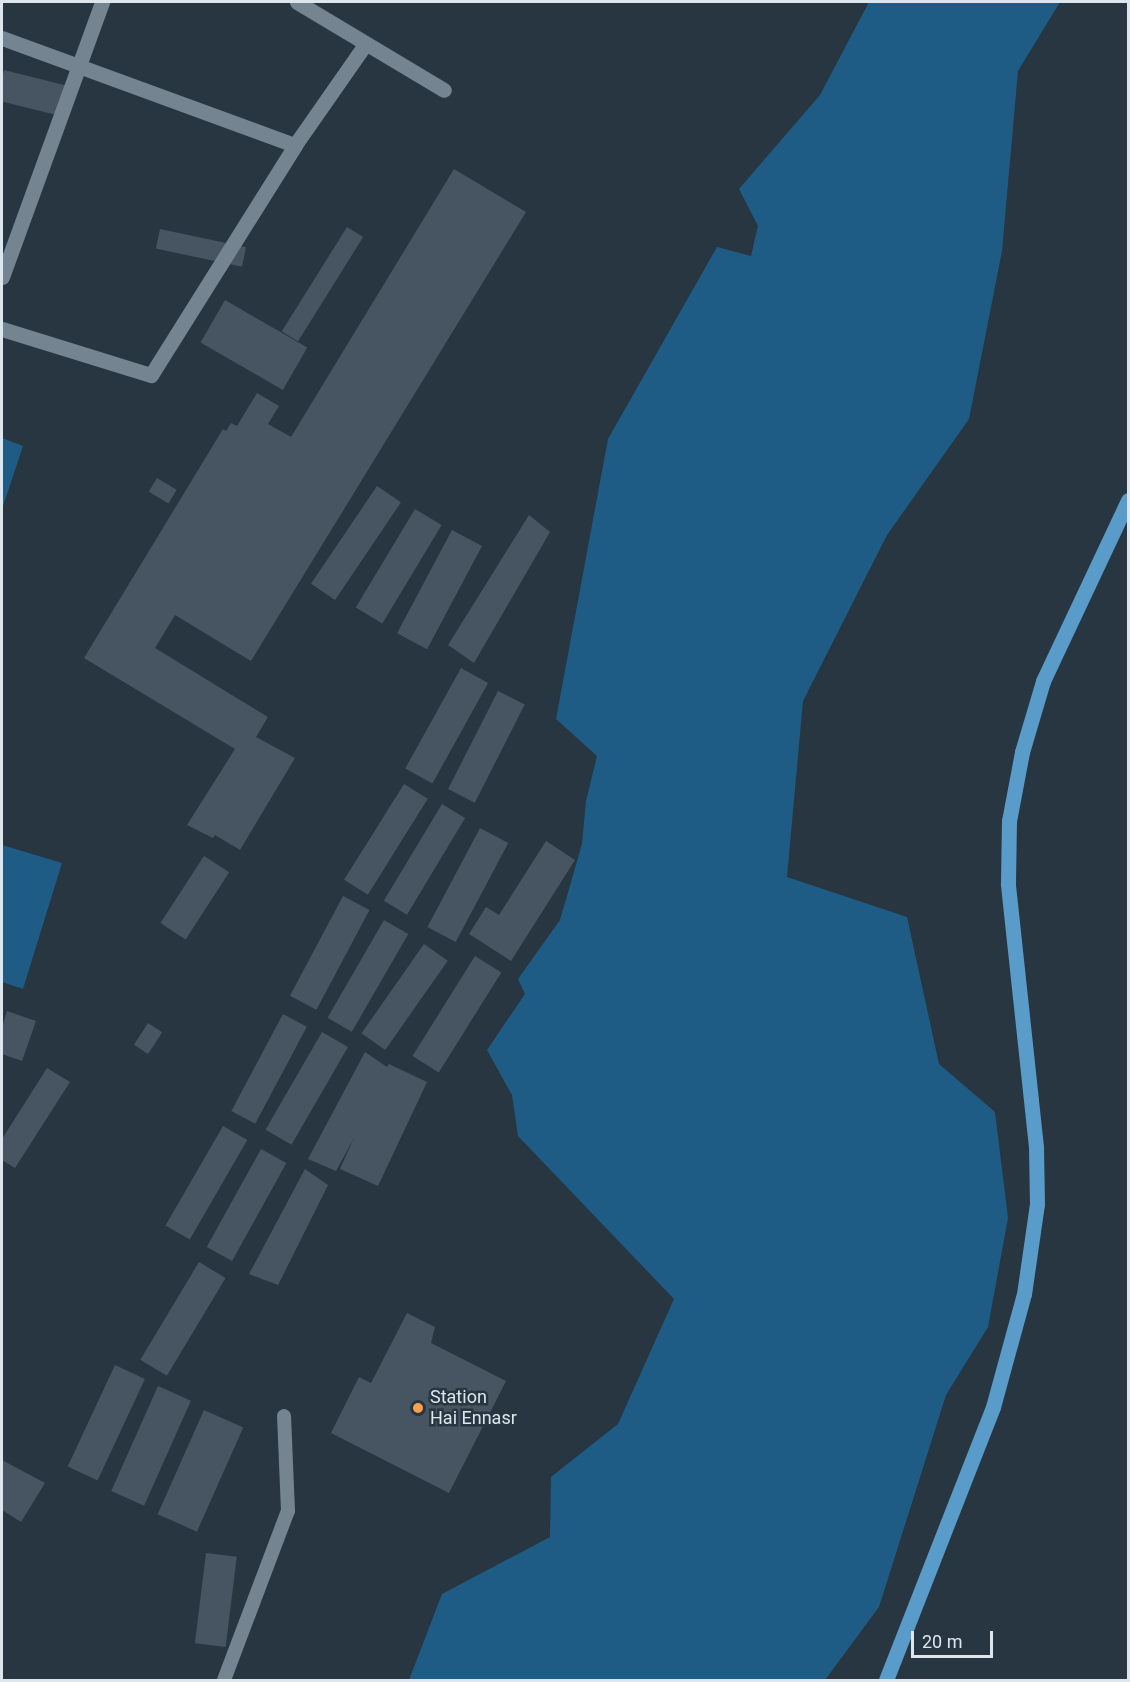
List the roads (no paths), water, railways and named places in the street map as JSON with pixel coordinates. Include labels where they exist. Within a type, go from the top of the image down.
[{"type":"main road","points":[[886,1680],[993,1407],[1024,1294],[1037,1204],[1036,1147],[1008,883],[1010,821],[1022,753],[1043,681],[1128,500]]},
{"type":"street","points":[[2,277],[77,65],[102,2]]},
{"type":"street","points":[[297,2],[364,46],[444,90]]},
{"type":"street","points":[[2,39],[295,145]]},
{"type":"street","points":[[2,329],[151,375],[295,145],[364,46]]},
{"type":"lane","points":[[224,1680],[288,1511],[284,1416]]},
{"type":"place","name":"Station Hai Ennasr","points":[[418,1408]]}]
